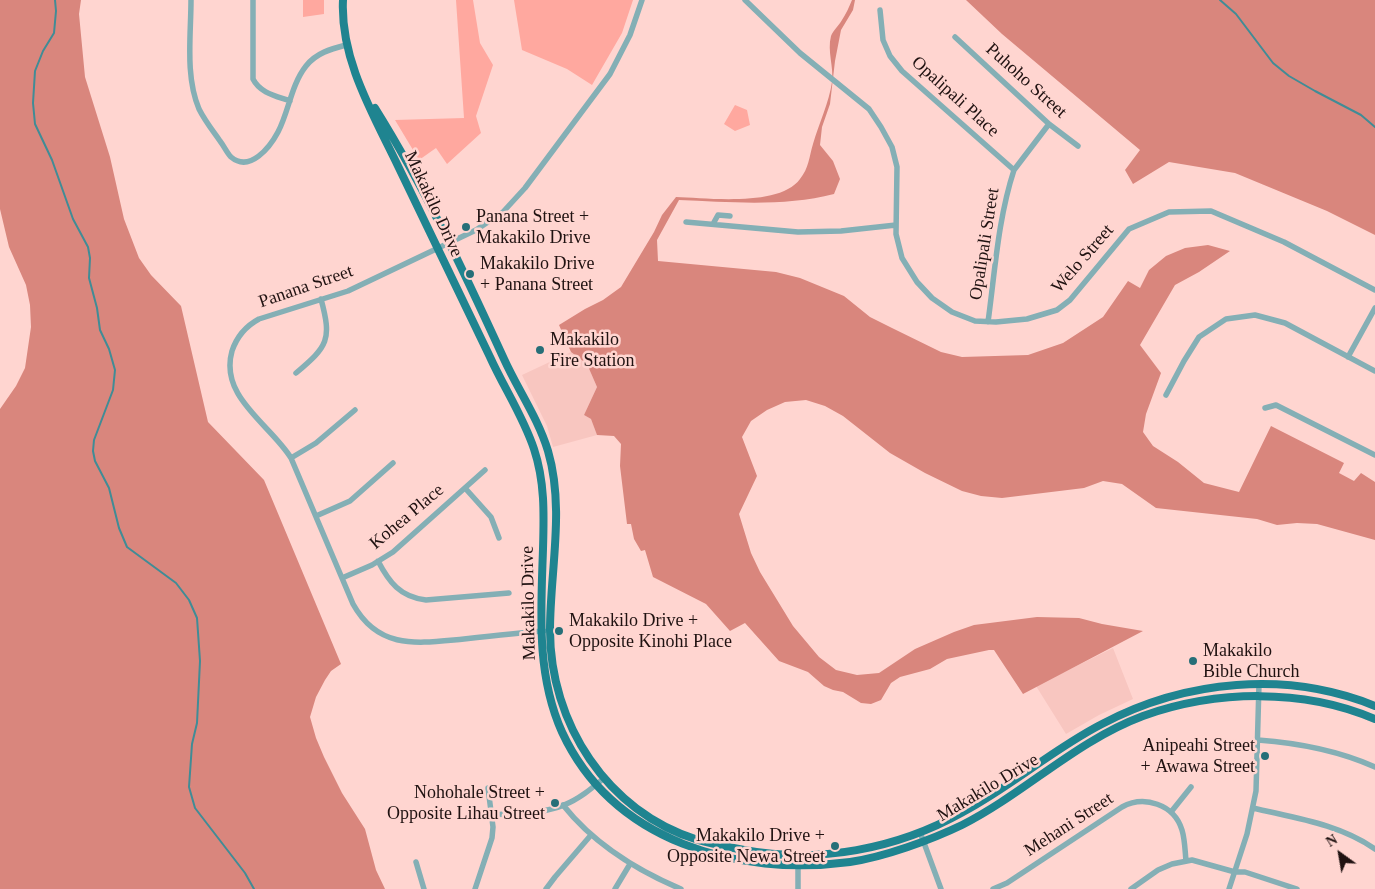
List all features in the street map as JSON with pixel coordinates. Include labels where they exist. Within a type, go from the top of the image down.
[{"type":"main road","name":"Makakilo Drive","points":[[343,0],[342,19],[346,45],[361,86],[437,249],[529,434],[541,476],[544,498],[541,632],[547,688],[554,714],[577,760],[596,785],[613,803],[634,819],[662,836],[709,853],[738,859],[782,865],[854,862],[931,839],[967,822],[1107,732],[1142,717],[1179,705],[1216,698],[1259,696],[1293,698],[1330,704],[1375,719]]},
{"type":"main road","name":"Makakilo Drive","points":[[361,86],[389,130],[449,243],[507,366],[531,409],[540,430],[553,474],[556,497],[550,631],[552,663],[565,711],[574,733],[603,779],[640,812],[696,840],[754,852],[798,856],[856,850],[891,842],[920,832],[963,812],[1103,723],[1176,694],[1215,686],[1259,684],[1294,686],[1353,698],[1375,706]]},
{"type":"main road","points":[[496,371],[507,366]]},
{"type":"street","points":[[191,0],[191,74],[194,92],[204,120],[230,155],[244,162],[258,157],[279,131],[299,77],[310,62],[325,52],[346,45]]},
{"type":"street","points":[[253,0],[253,78],[263,90],[290,101]]},
{"type":"street","name":"Panana Street","points":[[550,631],[422,643],[397,640],[374,630],[357,612],[291,458],[238,396],[231,378],[230,359],[240,335],[253,322],[269,314],[348,291],[437,249],[490,221],[514,201],[610,74],[630,35],[642,0]]},
{"type":"street","name":"Welo Street","points":[[745,0],[800,53],[869,109],[881,127],[892,147],[897,167],[896,234],[902,258],[917,282],[932,298],[952,312],[976,321],[988,322],[1027,319],[1057,310],[1070,300],[1129,229],[1169,212],[1211,210],[1284,242],[1375,290]]},
{"type":"street","name":"Opalipali Place","points":[[880,10],[883,40],[890,56],[902,71],[1014,170]]},
{"type":"street","name":"Puhoho Street","points":[[955,37],[1049,124],[1078,146]]},
{"type":"street","name":"Opalipali Street","points":[[988,322],[1002,208],[1014,170],[1049,124]]},
{"type":"street","points":[[713,224],[718,215],[730,216]]},
{"type":"street","points":[[686,222],[798,232],[841,231],[896,225]]},
{"type":"street","points":[[296,373],[316,356],[326,340],[327,326],[321,300]]},
{"type":"street","points":[[1348,357],[1375,308]]},
{"type":"street","points":[[1166,395],[1199,337],[1226,319],[1255,315],[1285,323],[1375,371]]},
{"type":"street","points":[[1265,408],[1276,405],[1375,455]]},
{"type":"street","points":[[291,458],[316,443],[354,410]]},
{"type":"street","points":[[316,516],[350,500],[393,463]]},
{"type":"street","name":"Kohea Place","points":[[342,578],[378,562],[403,544],[485,470]]},
{"type":"street","points":[[466,488],[491,517],[499,538]]},
{"type":"street","points":[[378,562],[393,586],[406,595],[415,598],[426,600],[509,592]]},
{"type":"street","points":[[1229,889],[1253,808],[1257,776],[1259,684]]},
{"type":"street","points":[[1258,740],[1291,742],[1324,749],[1375,767]]},
{"type":"street","points":[[491,815],[550,809],[563,805],[583,795],[603,779]]},
{"type":"street","points":[[1186,861],[1181,828],[1171,812],[1191,787]]},
{"type":"street","points":[[475,889],[492,838],[488,788]]},
{"type":"street","name":"Mehani Street","points":[[994,889],[1007,883],[1126,805],[1149,802],[1159,804],[1171,812]]},
{"type":"street","points":[[563,805],[572,817],[592,835],[630,864],[672,887],[681,889]]},
{"type":"street","points":[[1253,808],[1334,828],[1351,835],[1375,849]]},
{"type":"street","points":[[920,832],[941,889]]},
{"type":"street","points":[[546,889],[592,835]]},
{"type":"street","points":[[798,856],[798,889]]},
{"type":"street","points":[[1131,889],[1158,870],[1192,860],[1235,872],[1245,872],[1297,889]]},
{"type":"street","points":[[416,862],[424,889]]},
{"type":"street","points":[[614,889],[630,864]]},
{"type":"street","points":[[1007,883],[1011,889]]},
{"type":"shaded area","points":[[0,0],[81,0],[79,14],[85,77],[110,157],[124,219],[139,258],[151,275],[181,306],[208,422],[264,480],[341,664],[331,671],[325,680],[316,697],[310,717],[324,757],[342,793],[365,829],[376,870],[385,889],[0,889],[0,409],[16,386],[25,368],[31,327],[30,305],[26,285],[9,247],[0,209]]},
{"type":"shaded area","points":[[303,0],[324,0],[324,14],[303,17]]},
{"type":"shaded area","points":[[456,0],[473,0],[480,43],[493,65],[476,116],[481,133],[447,164],[436,148],[419,160],[395,120],[464,118]]},
{"type":"shaded area","points":[[514,0],[633,0],[622,33],[592,85],[567,69],[522,50]]},
{"type":"shaded area","points":[[852,0],[855,0],[853,10],[841,30],[830,104],[822,127],[820,145],[833,161],[840,179],[834,194],[796,201],[776,202],[679,200],[657,240],[658,261],[776,272],[800,278],[844,296],[870,317],[941,352],[962,357],[1028,355],[1063,343],[1103,317],[1128,281],[1140,288],[1149,270],[1166,256],[1185,248],[1208,245],[1230,251],[1199,272],[1175,285],[1140,345],[1161,373],[1146,414],[1143,432],[1153,446],[1178,462],[1204,483],[1239,492],[1271,426],[1344,463],[1339,473],[1354,481],[1361,473],[1375,482],[1375,540],[1317,524],[1277,525],[1257,519],[1156,508],[1122,484],[1103,481],[1084,488],[1002,498],[981,496],[962,491],[925,473],[890,453],[843,416],[825,406],[806,400],[785,402],[767,410],[751,421],[742,437],[757,476],[739,514],[751,553],[760,572],[793,626],[819,657],[836,670],[857,675],[879,673],[915,649],[974,625],[1037,617],[1079,618],[1143,631],[1023,694],[994,650],[989,650],[947,659],[930,669],[900,677],[891,683],[881,700],[871,704],[861,703],[843,692],[824,686],[808,672],[779,661],[745,623],[730,631],[706,604],[653,577],[645,550],[641,551],[634,539],[631,524],[627,524],[620,466],[621,444],[614,436],[597,435],[591,419],[584,415],[597,387],[587,364],[571,352],[559,325],[603,300],[621,287],[662,215],[676,197],[742,199],[760,197],[777,194],[790,188],[800,179],[807,167],[831,90],[831,36]]},
{"type":"shaded area","points":[[966,0],[1375,0],[1375,235],[1327,211],[1235,173],[1169,162],[1133,184],[1125,170],[1140,150],[1002,34]]},
{"type":"shaded area","points":[[735,105],[747,110],[750,125],[735,131],[724,124]]},
{"type":"shaded area","points":[[571,352],[587,364],[597,387],[584,415],[591,419],[597,435],[553,447],[547,426],[522,375]]},
{"type":"shaded area","points":[[1113,648],[1133,699],[1099,715],[1066,734],[1036,686]]},
{"type":"waterway","points":[[55,0],[54,33],[43,51],[35,71],[33,103],[35,124],[52,160],[73,219],[88,247],[90,258],[89,278],[97,308],[100,330],[109,349],[115,370],[113,390],[94,440],[93,451],[95,461],[109,488],[119,528],[127,547],[176,583],[189,600],[197,618],[200,661],[197,723],[192,744],[189,787],[195,808],[245,873],[254,889]]},
{"type":"waterway","points":[[1220,0],[1236,14],[1273,63],[1289,76],[1361,115],[1375,127]]},
{"type":"place","name":"Panana Street + Makakilo Drive","points":[[466,227]]},
{"type":"place","name":"Makakilo Drive + Panana Street","points":[[470,274]]},
{"type":"place","name":"Makakilo Fire Station","points":[[540,350]]},
{"type":"place","name":"Makakilo Drive + Opposite Kinohi Place","points":[[559,631]]},
{"type":"place","name":"Makakilo Bible Church","points":[[1193,661]]},
{"type":"place","name":"Anipeahi Street + Awawa Street","points":[[1265,756]]},
{"type":"place","name":"Nohohale Street + Opposite Lihau Street","points":[[555,803]]},
{"type":"place","name":"Makakilo Drive + Opposite Newa Street","points":[[835,846]]}]
